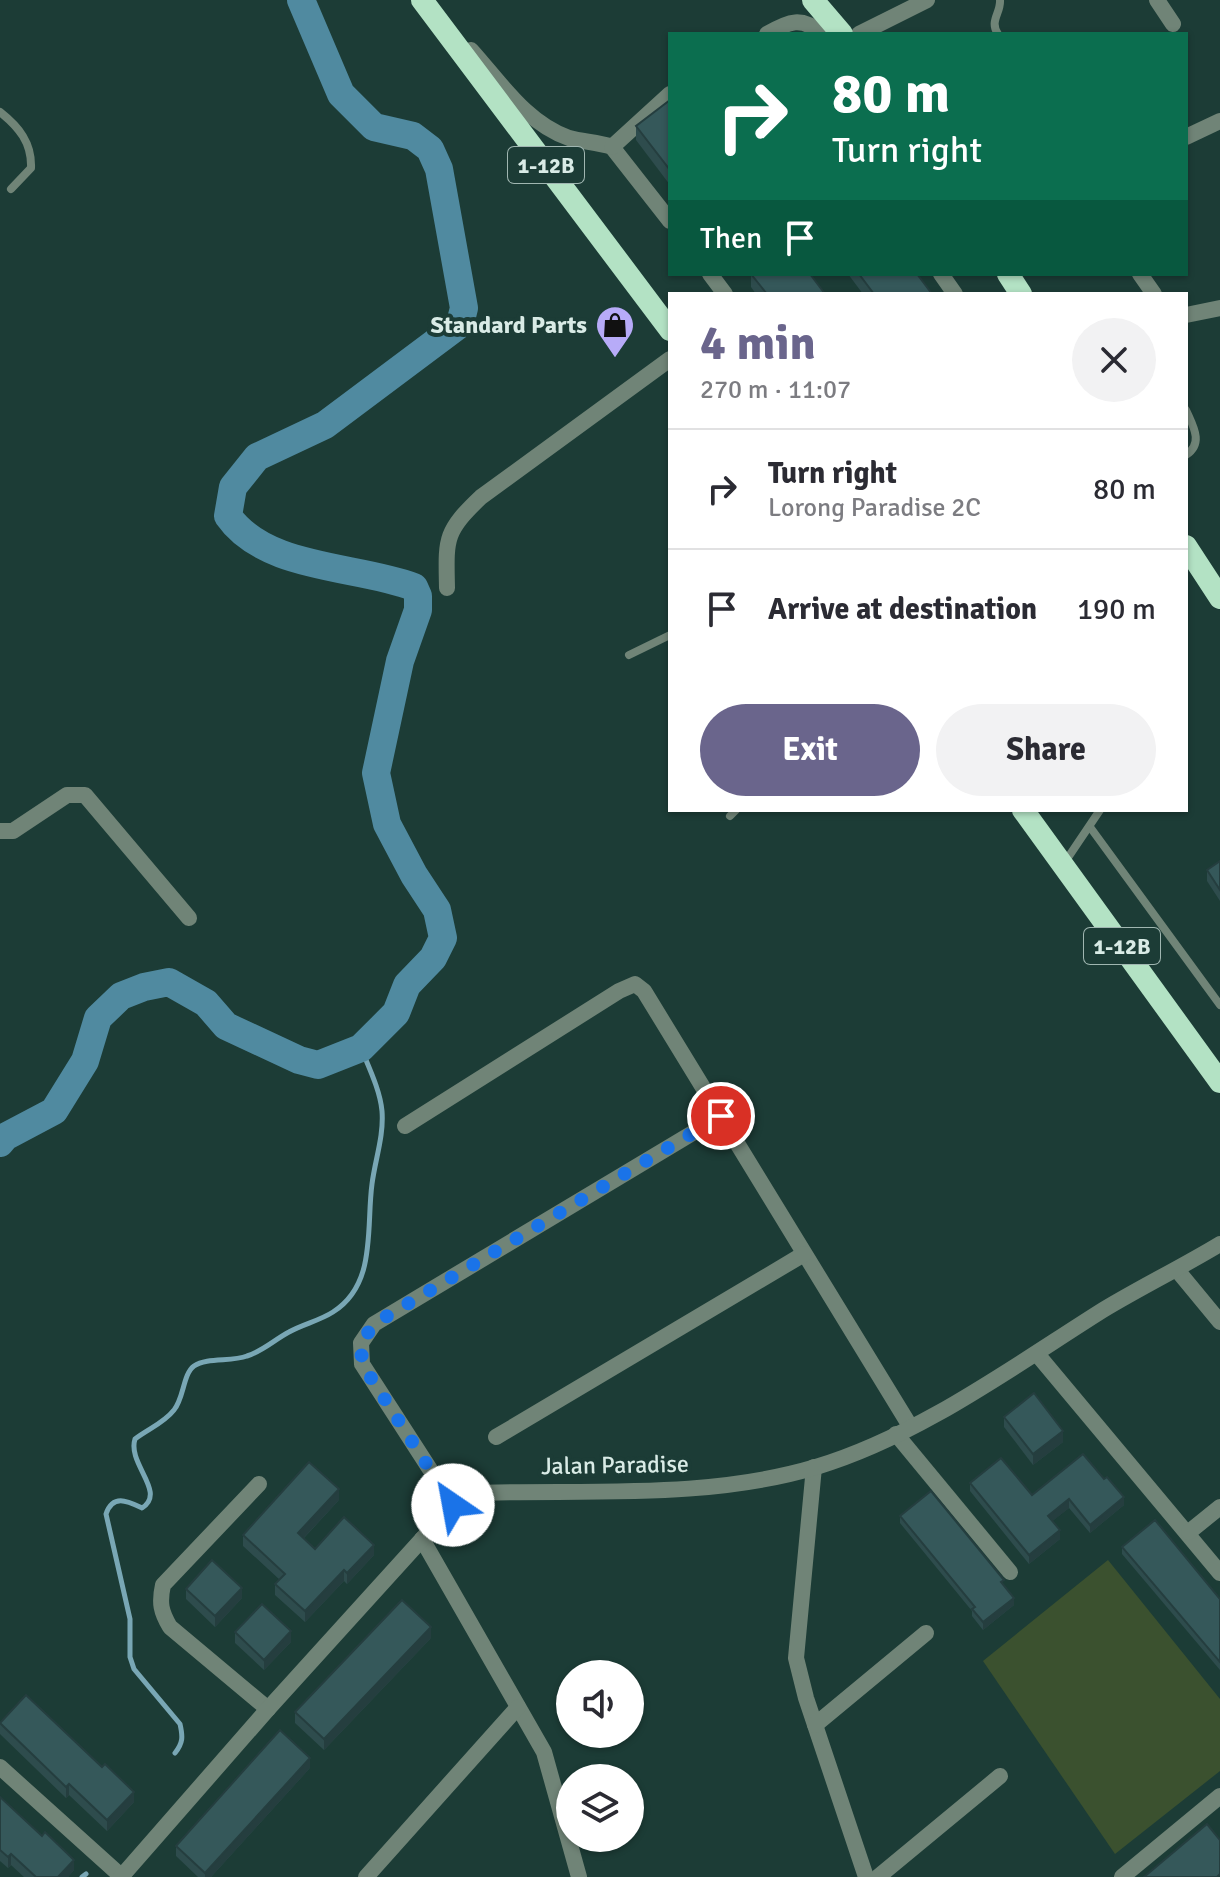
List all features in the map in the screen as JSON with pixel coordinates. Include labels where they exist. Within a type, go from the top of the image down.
[{"type":"highway","name":"1-12B","points":[[422,0],[668,327]]},
{"type":"highway","points":[[813,0],[840,32]]},
{"type":"highway","points":[[1188,549],[1220,598]]},
{"type":"highway","name":"1-12B","points":[[1024,812],[1220,1082]]},
{"type":"street","points":[[422,0],[518,104],[542,125],[570,138],[612,147],[668,218]]},
{"type":"street","points":[[863,32],[927,0]]},
{"type":"street","points":[[1157,0],[1173,24]]},
{"type":"street","points":[[771,32],[789,22],[810,23],[820,32]]},
{"type":"street","points":[[612,147],[668,96]]},
{"type":"street","points":[[1188,136],[1220,121]]},
{"type":"street","points":[[1188,315],[1220,308]]},
{"type":"street","points":[[447,588],[446,545],[458,519],[481,497],[668,360]]},
{"type":"street","points":[[0,831],[13,831],[67,795],[85,795],[189,918]]},
{"type":"street","points":[[405,1126],[619,991],[635,984],[644,991],[804,1254],[903,1430],[1010,1572]]},
{"type":"street","points":[[453,1505],[362,1364],[361,1343],[374,1324],[721,1116]]},
{"type":"street","name":"Jalan Paradise","points":[[121,1876],[422,1539],[453,1505],[470,1493],[684,1489],[749,1481],[814,1467],[860,1451],[903,1430],[1220,1244]]},
{"type":"street","points":[[496,1437],[804,1254]]},
{"type":"street","points":[[1177,1270],[1220,1322]]},
{"type":"street","points":[[1037,1354],[1189,1532],[1220,1573]]},
{"type":"street","points":[[814,1467],[796,1658],[866,1877]]},
{"type":"street","points":[[259,1484],[163,1585],[160,1598],[161,1613],[170,1627],[268,1709]]},
{"type":"street","points":[[1189,1532],[1220,1507]]},
{"type":"street","points":[[422,1539],[544,1752],[579,1877]]},
{"type":"street","points":[[815,1725],[926,1633]]},
{"type":"street","points":[[366,1877],[518,1707]]},
{"type":"street","points":[[0,1767],[121,1876]]},
{"type":"street","points":[[878,1877],[1000,1776]]},
{"type":"street","points":[[1122,1877],[1220,1796]]},
{"type":"lane","points":[[997,32],[994,19],[1001,5],[1000,0]]},
{"type":"lane","points":[[0,112],[21,133],[29,144],[32,156],[31,168],[11,189]]},
{"type":"lane","points":[[1188,415],[1195,431],[1196,444],[1188,454]]},
{"type":"lane","points":[[629,655],[668,636]]},
{"type":"lane","points":[[1063,865],[1099,812]]},
{"type":"lane","points":[[1090,827],[1220,1005]]},
{"type":"green space","points":[[1108,1560],[1220,1699],[1220,1771],[1115,1854],[983,1661]]},
{"type":"building","points":[[668,102],[668,167],[636,126]]},
{"type":"building","points":[[753,276],[812,276],[824,292],[765,292]]},
{"type":"building","points":[[860,276],[918,276],[930,292],[872,292]]},
{"type":"building","points":[[1220,861],[1220,890],[1207,870]]},
{"type":"building","points":[[1034,1393],[1063,1431],[1033,1454],[1004,1417]]},
{"type":"building","points":[[1083,1454],[1124,1497],[1090,1525],[1069,1499],[1048,1516],[1060,1530],[1029,1555],[970,1483],[1001,1458],[1032,1495]]},
{"type":"building","points":[[309,1462],[339,1489],[298,1533],[315,1549],[344,1517],[374,1545],[347,1573],[344,1570],[305,1611],[275,1584],[285,1574],[243,1535]]},
{"type":"building","points":[[931,1491],[1004,1580],[1001,1582],[1014,1598],[983,1622],[972,1609],[975,1607],[900,1516]]},
{"type":"building","points":[[1155,1520],[1220,1599],[1220,1662],[1122,1547]]},
{"type":"building","points":[[212,1560],[242,1588],[215,1616],[186,1589]]},
{"type":"building","points":[[402,1600],[431,1627],[324,1739],[295,1712]]},
{"type":"building","points":[[262,1604],[291,1631],[264,1660],[235,1632]]},
{"type":"building","points":[[26,1695],[102,1767],[105,1764],[134,1792],[107,1820],[69,1784],[66,1787],[0,1723]]},
{"type":"building","points":[[280,1730],[310,1758],[205,1873],[176,1846]]},
{"type":"building","points":[[0,1797],[42,1836],[45,1832],[74,1860],[58,1877],[36,1877],[11,1854],[8,1857],[0,1850]]},
{"type":"building","points":[[1207,1824],[1220,1840],[1220,1874],[1217,1877],[1144,1877]]},
{"type":"waterway","points":[[0,1143],[5,1137],[54,1111],[85,1061],[98,1018],[121,996],[169,982],[206,1003],[226,1026],[299,1060],[318,1065],[361,1048],[396,1013],[407,985],[433,958],[443,938],[437,910],[387,824],[376,773],[400,661],[418,610],[414,587],[288,556],[265,547],[245,534],[228,516],[233,487],[257,457],[325,425],[460,324],[464,308],[439,169],[430,149],[413,136],[374,127],[341,94],[301,0]]},
{"type":"waterway","points":[[175,1753],[182,1740],[180,1724],[134,1669],[130,1657],[130,1619],[106,1514],[117,1501],[142,1508],[149,1501],[149,1486],[136,1458],[135,1439],[170,1415],[194,1366],[206,1361],[241,1358],[258,1351],[289,1332],[333,1312],[357,1286],[367,1254],[372,1184],[382,1120],[379,1095],[361,1048]]},
{"type":"waterway","points":[[82,1877],[86,1874]]},
{"type":"place","name":"Standard Parts","points":[[615,359]]},
{"type":"route","points":[[453,1505],[362,1364],[361,1343],[374,1324],[721,1116]]}]
